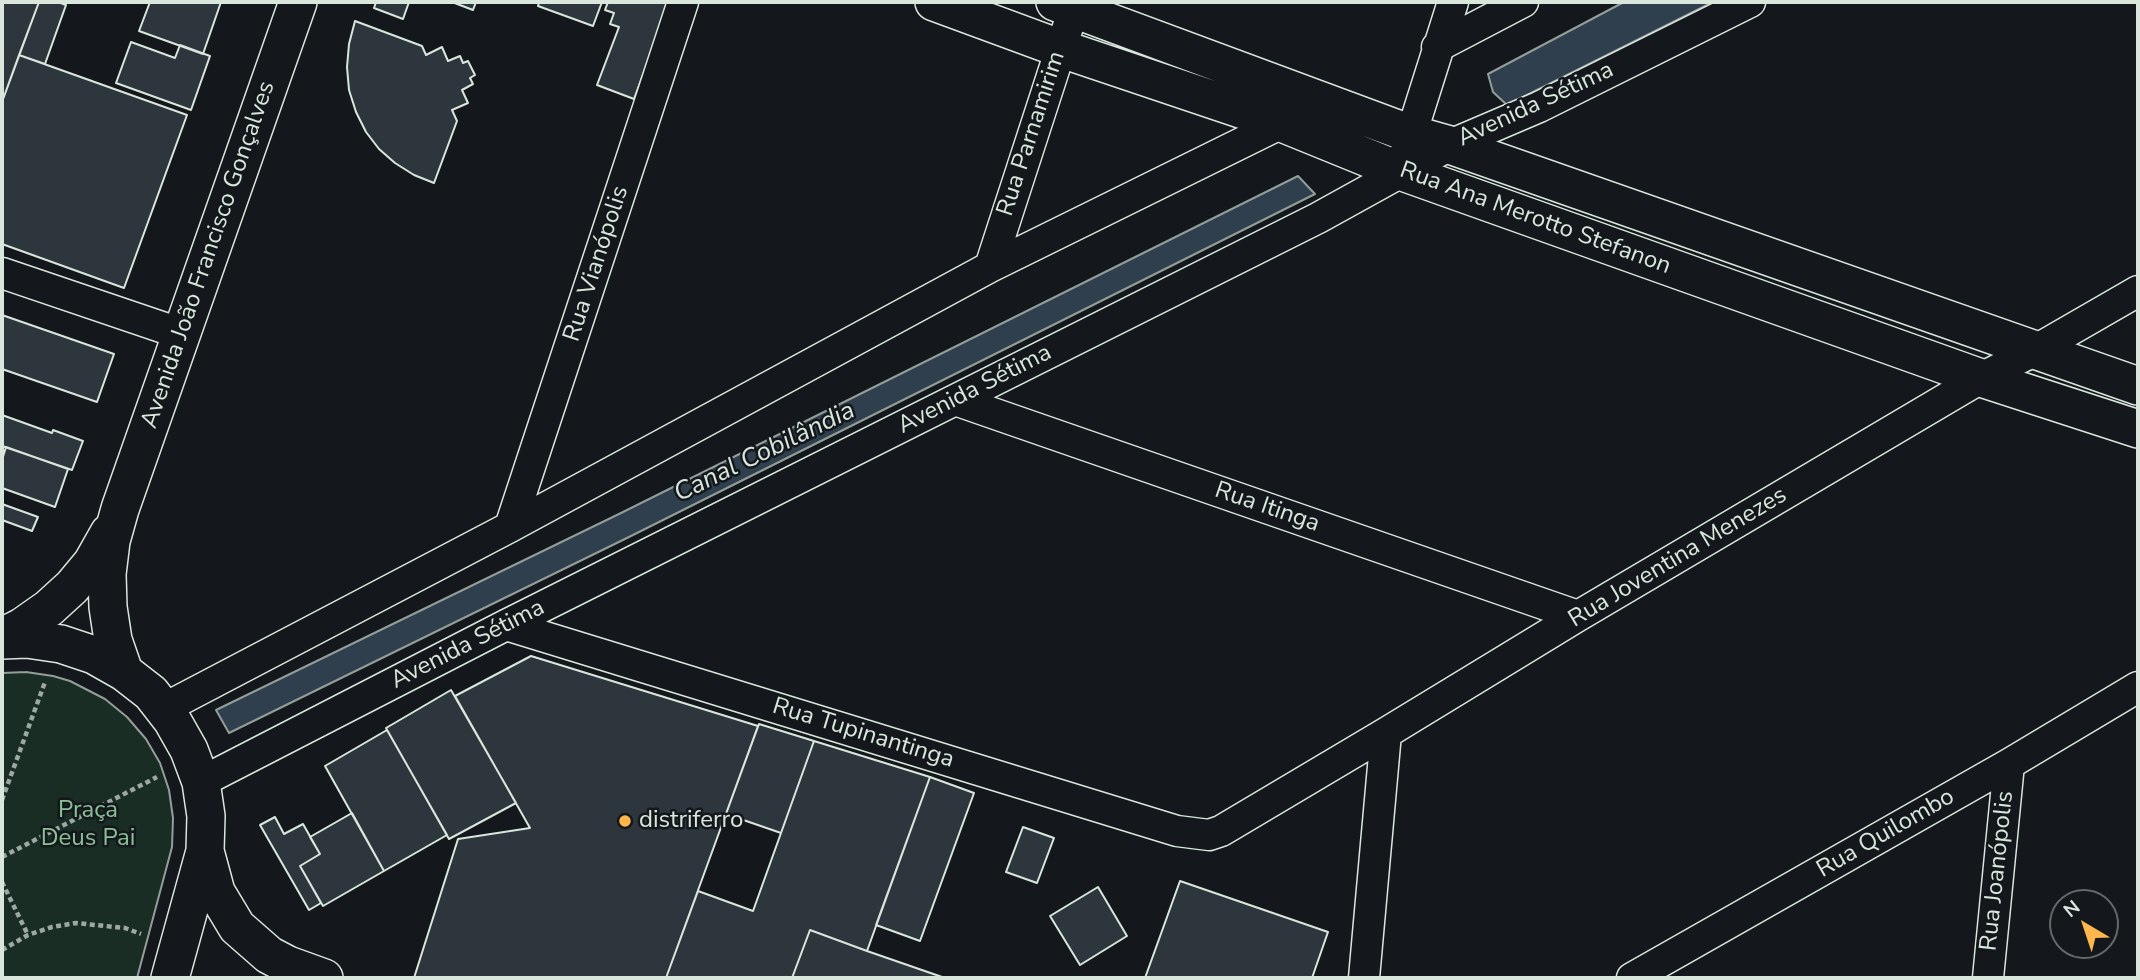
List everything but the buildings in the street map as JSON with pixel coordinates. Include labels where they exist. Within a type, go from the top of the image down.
[{"type":"street","name":"Avenida João Francisco Gonçalves","points":[[2,638],[49,608],[72,587],[92,563],[107,537],[120,509],[298,2]]},
{"type":"street","name":"Rua Vianópolis","points":[[510,527],[683,2]]},
{"type":"street","name":"Rua Ana Merotto Stefanon","points":[[934,2],[1059,48],[1282,123],[1400,171],[1981,378],[2138,429]]},
{"type":"street","points":[[1400,171],[1453,2]]},
{"type":"street","points":[[1437,47],[1523,2]]},
{"type":"street","name":"Avenida Sétima","points":[[201,782],[506,625],[1318,218],[1450,145],[1539,107],[1750,2]]},
{"type":"street","name":"Rua Ana Merotto Stefanon","points":[[1068,4],[1411,134],[1450,145],[2138,386]]},
{"type":"street","name":"Rua Parnamirim","points":[[990,267],[1059,48],[1068,4]]},
{"type":"street","points":[[163,709],[510,527],[990,267],[1282,123]]},
{"type":"street","points":[[2,273],[181,334]]},
{"type":"street","name":"Rua Joventina Menezes","points":[[1220,831],[1981,378],[2138,291]]},
{"type":"street","name":"Rua Itinga","points":[[955,400],[1578,616]]},
{"type":"street","name":"Avenida João Francisco Gonçalves","points":[[120,509],[107,574],[113,640],[124,672]]},
{"type":"street","name":"Rua Tupinantinga","points":[[506,625],[1177,831],[1209,835],[1220,831]]},
{"type":"street","points":[[2,638],[61,644],[93,655],[124,672],[150,693],[172,720],[190,750],[201,782],[206,816],[205,851],[170,978]]},
{"type":"street","name":"Rua Quilombo","points":[[1632,978],[1669,968],[2138,687]]},
{"type":"street","points":[[1364,978],[1386,733]]},
{"type":"street","name":"Rua Joanópolis","points":[[1987,978],[2009,764]]},
{"type":"street","points":[[205,851],[216,892],[237,927],[269,955],[324,978]]},
{"type":"path","points":[[2,800],[45,682]]},
{"type":"path","points":[[2,857],[157,778]]},
{"type":"path","points":[[2,882],[28,935]]},
{"type":"path","points":[[2,950],[28,935],[76,923],[125,928],[141,934]]},
{"type":"green space","name":"Praça Deus Pai","points":[[26,672],[70,681],[105,699],[127,717],[146,739],[160,763],[169,790],[173,818],[172,847],[137,978],[2,978],[2,673]]},
{"type":"water","points":[[1624,2],[1713,2],[1507,105],[1493,92],[1488,74]]},
{"type":"water","name":"Canal Cobilândia","points":[[1298,176],[1315,194],[631,536],[229,733],[216,710],[621,513]]},
{"type":"place","name":"distriferro","points":[[625,821]]}]
